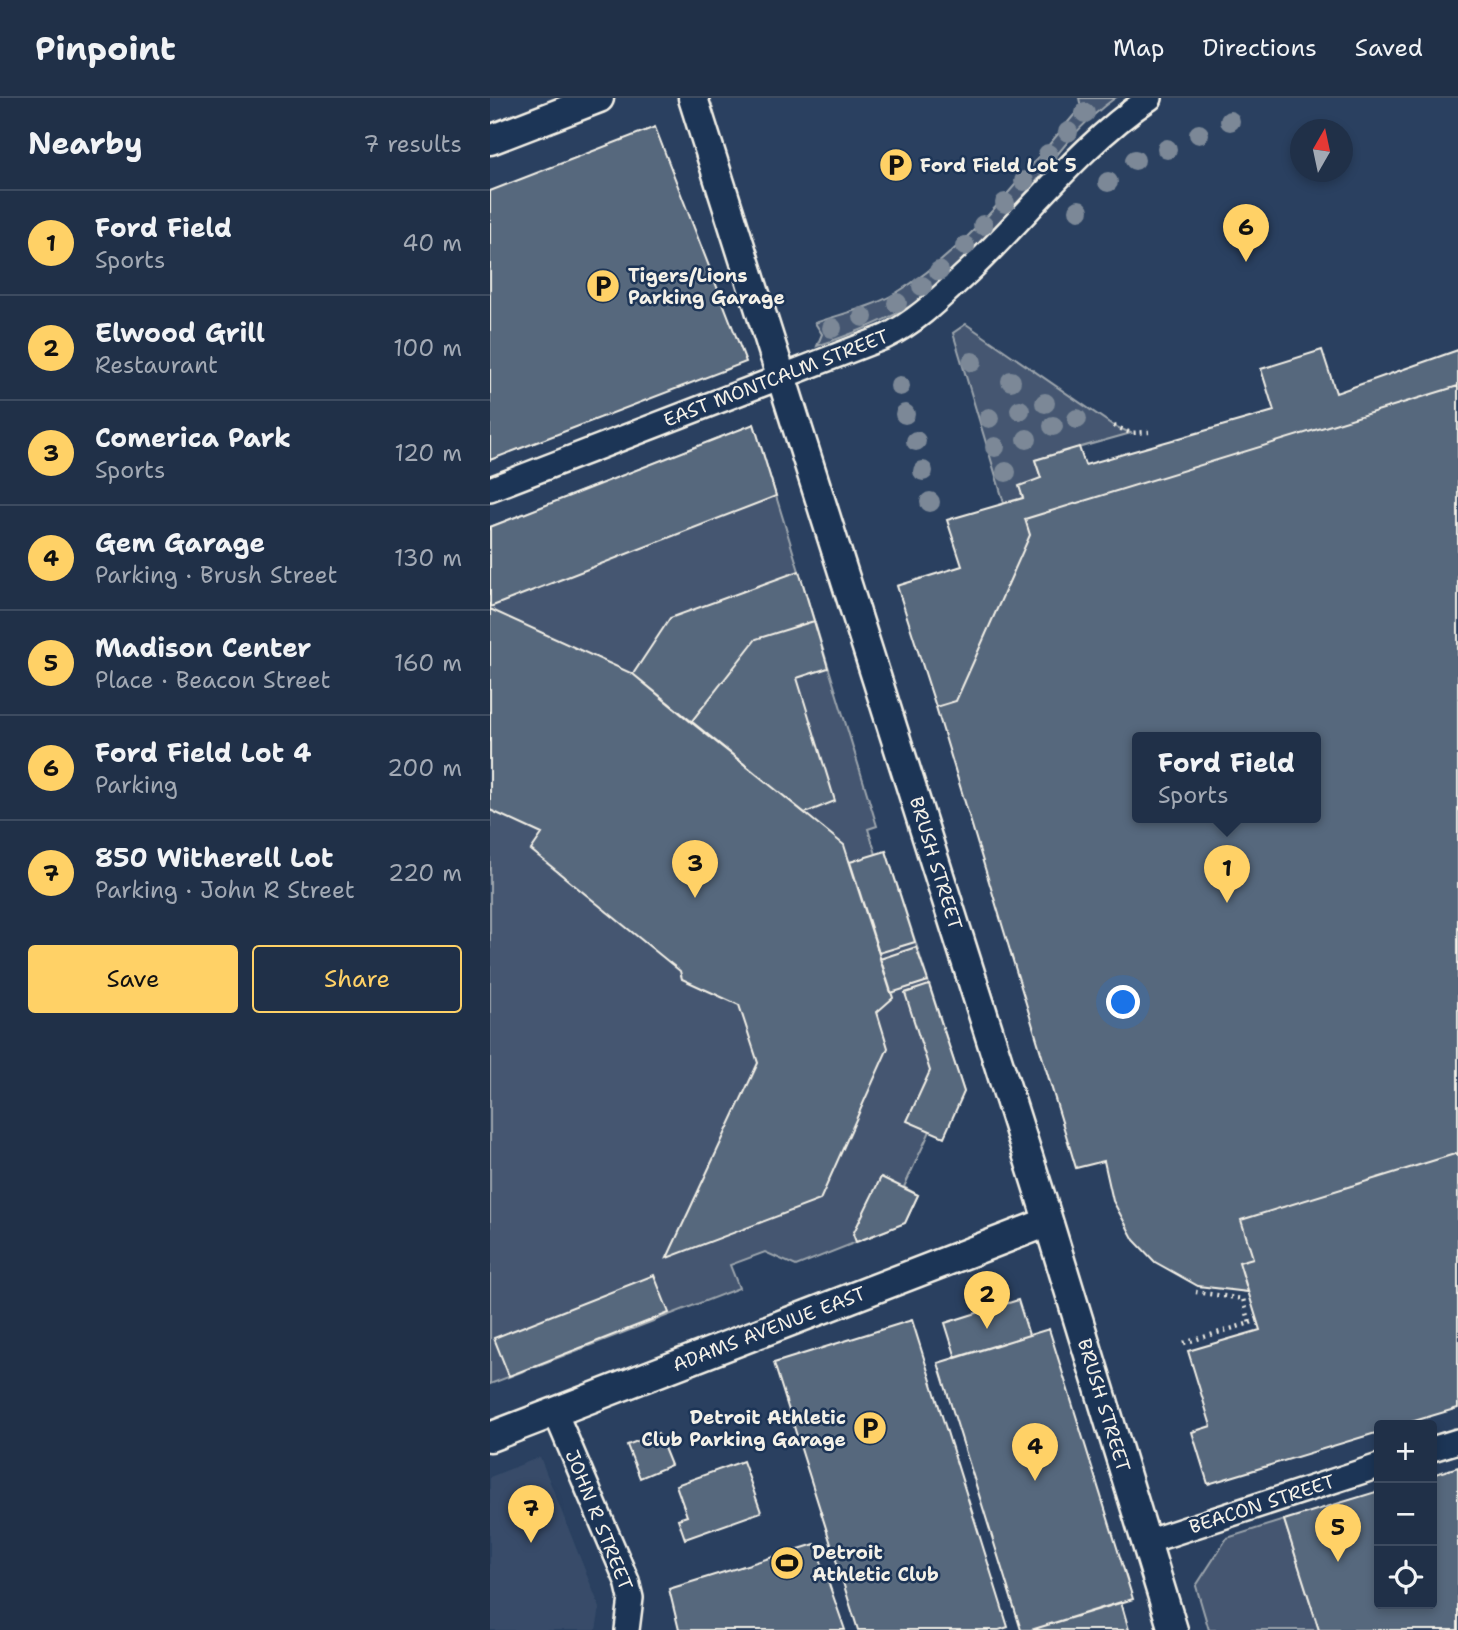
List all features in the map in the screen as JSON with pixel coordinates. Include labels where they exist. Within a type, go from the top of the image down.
[{"type":"street","points":[[490,139],[598,98]]},
{"type":"street","name":"BRUSH STREET","points":[[693,98],[1048,1222],[1173,1630]]},
{"type":"street","name":"EAST MONTCALM STREET","points":[[490,489],[885,337],[928,310],[1122,117],[1150,98]]},
{"type":"street","name":"ADAMS AVENUE EAST","points":[[490,1437],[1048,1222]]},
{"type":"street","name":"JOHN R STREET","points":[[555,1412],[626,1581],[631,1598],[627,1630]]},
{"type":"street","points":[[1437,1448],[1458,1441]]},
{"type":"street","name":"BEACON STREET","points":[[1146,1542],[1374,1468]]},
{"type":"path","points":[[1114,426],[1130,433],[1149,432]]},
{"type":"path","points":[[1196,1292],[1243,1298],[1250,1322]]},
{"type":"path","points":[[1184,1343],[1257,1320]]},
{"type":"shaded area","points":[[1079,98],[1115,98],[1076,132],[995,235],[961,271],[903,310],[861,330],[817,346],[822,334],[815,323],[867,306],[896,293],[923,275],[972,232],[1081,107]]},
{"type":"shaded area","points":[[966,324],[1114,426],[1131,433],[1035,460],[1041,478],[1023,498],[1004,503],[953,333]]},
{"type":"shaded area","points":[[754,424],[877,826],[868,829],[876,854],[886,851],[964,1092],[930,1131],[904,1187],[918,1195],[905,1223],[796,1266],[765,1252],[730,1265],[739,1288],[490,1384],[490,527]]},
{"type":"shaded area","points":[[540,1457],[600,1608],[596,1630],[490,1630],[490,1477]]},
{"type":"shaded area","points":[[1284,1520],[1319,1630],[1209,1630],[1196,1586],[1227,1538]]},
{"type":"building","name":"Tigers/Lions Parking Garage","points":[[655,127],[746,362],[490,460],[490,191]]},
{"type":"building","points":[[1322,350],[1336,393],[1458,350],[1458,386],[1025,519],[1030,535],[956,701],[936,707],[897,586],[962,566],[947,520],[1023,498],[1019,486],[1041,478],[1035,460],[1079,447],[1085,465],[1274,411],[1261,369]]},
{"type":"building","points":[[1458,386],[1458,1153],[1241,1220],[1253,1258],[1239,1262],[1248,1292],[1198,1286],[1155,1262],[1134,1240],[1113,1201],[1104,1161],[1076,1168],[936,707],[956,701],[1030,535],[1025,519]]},
{"type":"building","points":[[754,424],[776,496],[490,607],[490,527]]},
{"type":"building","points":[[799,571],[814,621],[756,639],[691,722],[633,674],[670,618]]},
{"type":"building","points":[[490,609],[633,674],[844,845],[893,998],[877,1012],[888,1048],[820,1200],[667,1258],[758,1063],[739,1005],[682,979],[680,971],[531,850],[542,834],[490,810]]},
{"type":"building","points":[[814,621],[828,668],[797,678],[835,801],[805,813],[691,722],[756,639]]},
{"type":"building","points":[[886,851],[915,942],[879,953],[850,862]]},
{"type":"building","points":[[916,947],[928,981],[891,993],[880,959]]},
{"type":"building","points":[[929,985],[964,1092],[944,1137],[907,1121],[930,1071],[905,993]]},
{"type":"building","points":[[1458,1153],[1458,1408],[1418,1420],[1374,1420],[1374,1434],[1208,1484],[1192,1432],[1211,1426],[1188,1351],[1260,1330],[1239,1262],[1253,1258],[1241,1220]]},
{"type":"building","points":[[881,1177],[918,1195],[905,1223],[856,1242],[853,1234]]},
{"type":"building","points":[[654,1275],[669,1313],[509,1376],[494,1338]]},
{"type":"building","points":[[1018,1300],[1029,1335],[956,1358],[945,1323]]},
{"type":"building","name":"Detroit Athletic Club Parking Garage","points":[[912,1320],[1008,1627],[999,1630],[858,1630],[774,1363]]},
{"type":"building","points":[[1049,1329],[1133,1599],[1031,1630],[1021,1630],[938,1363]]},
{"type":"building","points":[[658,1433],[671,1465],[640,1478],[627,1445]]},
{"type":"building","points":[[743,1461],[761,1512],[685,1539],[678,1519],[687,1516],[676,1485]]},
{"type":"building","points":[[1458,1467],[1458,1630],[1319,1630],[1284,1520],[1374,1493],[1374,1609],[1437,1609],[1437,1473]]},
{"type":"building","name":"Detroit Athletic Club","points":[[815,1544],[845,1630],[679,1630],[669,1589]]},
{"type":"building","points":[[1121,1602],[1129,1630],[1031,1630]]},
{"type":"place","name":"Ford Field Lot 5","points":[[896,165]]},
{"type":"place","name":"Ford Field Lot 4","points":[[1246,262]]},
{"type":"place","name":"Tigers/Lions Parking Garage","points":[[603,286]]},
{"type":"place","name":"Comerica Park","points":[[695,898]]},
{"type":"place","name":"Ford Field","points":[[1227,903]]},
{"type":"place","name":"Elwood Grill","points":[[987,1329]]},
{"type":"place","name":"Detroit Athletic Club Parking Garage","points":[[870,1428]]},
{"type":"place","name":"Gem Garage","points":[[1035,1481]]},
{"type":"place","name":"850 Witherell Lot","points":[[531,1543]]},
{"type":"place","name":"Madison Center","points":[[1338,1562]]},
{"type":"place","name":"Detroit Athletic Club","points":[[787,1563]]}]
